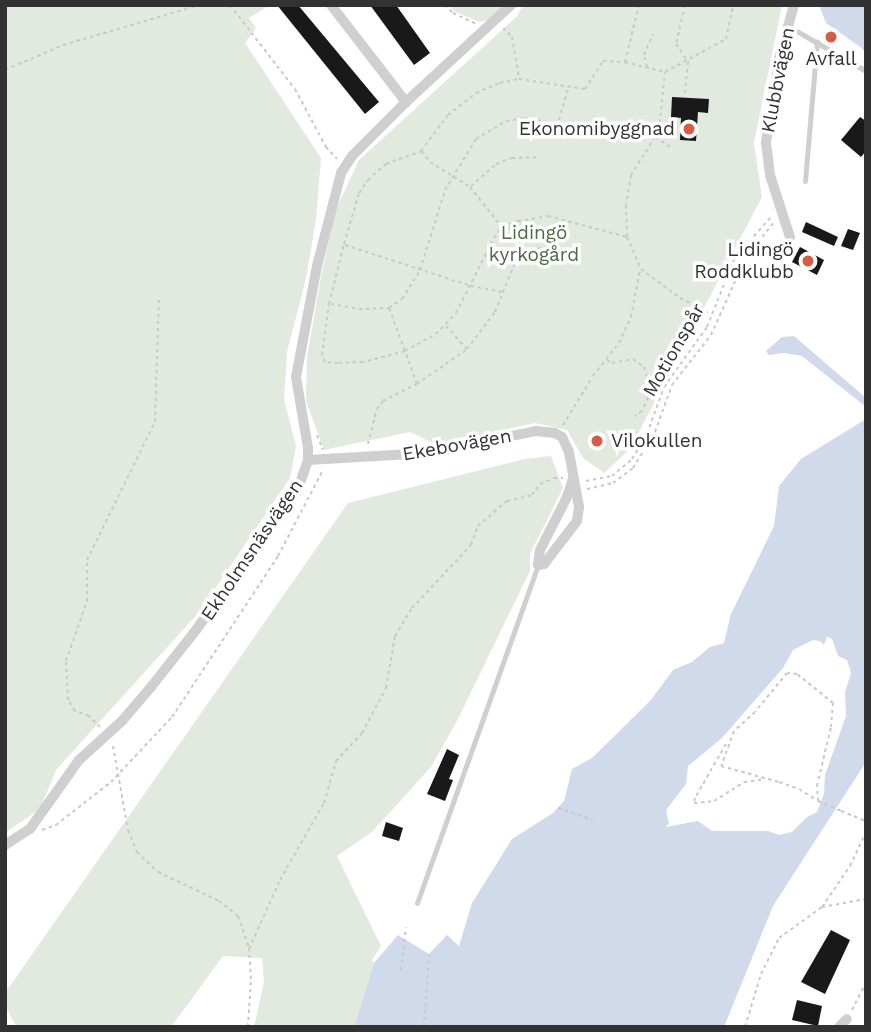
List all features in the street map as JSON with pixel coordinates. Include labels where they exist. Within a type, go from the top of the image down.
[{"type":"street","points":[[331,5],[406,102]]},
{"type":"street","name":"Ekholmsnäsvägen","points":[[5,845],[30,829],[79,760],[107,736],[193,635],[297,492],[308,460],[296,377],[335,189],[352,156],[511,5]]},
{"type":"street","name":"Klubbvägen","points":[[790,237],[769,175],[766,142],[794,5]]},
{"type":"street","name":"Ekebovägen","points":[[308,460],[328,456],[428,453],[536,431],[562,437]]},
{"type":"street","points":[[562,437],[569,452],[579,507],[576,521],[544,564],[538,565],[540,550],[574,482]]},
{"type":"lane","points":[[788,26],[866,71]]},
{"type":"lane","points":[[804,181],[817,42]]},
{"type":"lane","points":[[417,903],[538,565]]},
{"type":"path","points":[[5,70],[63,45],[200,5]]},
{"type":"path","points":[[231,5],[295,89],[326,147],[342,166]]},
{"type":"path","points":[[445,5],[453,13],[488,28]]},
{"type":"path","points":[[625,62],[639,5]]},
{"type":"path","points":[[685,5],[676,44],[688,62],[685,93]]},
{"type":"path","points":[[627,237],[559,218],[536,216],[508,224],[502,227],[483,255],[471,286],[446,326],[405,351],[363,362],[325,362],[323,355],[329,304],[359,193],[368,180],[386,164],[421,150],[448,115],[468,99],[500,83],[519,79],[585,89],[603,61],[625,62],[665,72],[688,62],[726,39],[733,5]]},
{"type":"path","points":[[498,20],[512,37],[519,79]]},
{"type":"path","points":[[647,68],[644,55],[653,34]]},
{"type":"path","points":[[665,72],[659,130],[631,175],[626,205],[627,237],[641,269],[680,298],[712,315]]},
{"type":"path","points":[[329,304],[359,309],[389,308],[412,287],[453,175],[476,139],[506,121],[524,118],[555,123],[559,120],[568,88]]},
{"type":"path","points":[[655,137],[670,147]]},
{"type":"path","points":[[421,150],[430,162],[470,187],[502,227]]},
{"type":"path","points":[[470,187],[496,164],[512,159],[536,157]]},
{"type":"path","points":[[249,949],[280,880],[324,803],[336,761],[362,733],[386,688],[395,636],[412,608],[471,545],[478,526],[507,501],[532,495],[540,484],[554,478],[597,488],[613,483],[633,468],[655,432],[673,385],[711,335],[745,259],[782,207]]},
{"type":"path","name":"Motionspår","points":[[574,482],[593,482],[612,476],[632,458],[647,434],[664,387],[700,340],[736,257],[782,207]]},
{"type":"path","points":[[368,444],[377,409],[383,401],[417,384],[467,349],[495,312],[514,265],[524,252],[551,246],[556,237],[559,218]]},
{"type":"path","points":[[508,224],[524,252]]},
{"type":"path","points":[[344,244],[471,286],[503,292]]},
{"type":"path","points":[[562,437],[563,426],[619,343],[631,317],[641,269]]},
{"type":"path","points":[[159,296],[155,422],[87,560],[87,601],[66,661],[68,700],[75,711],[89,716],[114,747],[128,830],[137,852],[159,872],[219,901],[238,916],[249,949],[251,979],[248,1027]]},
{"type":"path","points":[[389,308],[417,384]]},
{"type":"path","points":[[446,326],[467,349]]},
{"type":"path","points":[[606,360],[612,363],[633,359],[644,367],[651,391],[642,411],[635,416]]},
{"type":"path","points":[[21,837],[56,825],[118,775],[172,717],[278,556],[328,456],[315,429]]},
{"type":"path","points":[[770,779],[744,782],[714,801],[694,803],[728,741],[784,676],[792,672],[833,703],[831,727],[817,786],[818,801]]},
{"type":"path","points":[[728,741],[721,761],[723,769],[770,779],[866,821]]},
{"type":"path","points":[[558,808],[593,820]]},
{"type":"path","points":[[744,1027],[761,974],[779,938],[822,907],[850,866],[866,831]]},
{"type":"path","points":[[822,907],[866,899]]},
{"type":"path","points":[[401,970],[407,927]]},
{"type":"path","points":[[424,1027],[429,955]]},
{"type":"path","points":[[866,962],[866,978]]},
{"type":"path","points":[[843,1023],[866,983]]},
{"type":"green space","points":[[5,5],[270,5],[249,18],[256,28],[245,43],[321,158],[316,219],[306,279],[287,352],[284,399],[296,446],[290,478],[200,611],[56,770],[40,809],[6,832]]},
{"type":"green space","points":[[449,5],[503,5],[493,19],[479,22],[454,11]]},
{"type":"green space","name":"Lidingö kyrkogård","points":[[524,5],[782,5],[754,143],[762,197],[630,449],[604,473],[583,458],[567,430],[535,423],[435,444],[410,432],[324,450],[306,401],[307,357],[321,276],[336,210],[343,194],[359,160],[516,17]]},
{"type":"green space","points":[[551,456],[563,488],[530,554],[530,571],[458,719],[431,767],[372,832],[337,856],[381,946],[372,960],[374,963],[354,1027],[254,1027],[264,982],[262,958],[223,956],[171,1027],[16,1027],[5,1005],[5,993],[348,503],[525,459]]},
{"type":"water","points":[[819,5],[866,5],[866,51],[826,23]]},
{"type":"water","points":[[794,336],[866,398],[866,407],[802,356],[784,353],[769,355],[766,351],[782,337]]},
{"type":"water","points":[[866,419],[866,762],[773,906],[724,1027],[354,1027],[374,963],[398,935],[429,954],[447,935],[459,946],[472,903],[512,839],[553,813],[564,801],[572,769],[592,758],[651,700],[673,670],[692,662],[710,647],[724,643],[731,614],[774,526],[779,486],[801,459]],"holes":[[[827,637],[832,639],[838,656],[847,660],[851,673],[845,692],[846,716],[825,775],[824,794],[817,812],[807,817],[792,832],[779,835],[768,831],[712,831],[698,821],[666,827],[669,823],[666,810],[686,784],[688,766],[722,738],[783,668],[793,650],[813,640],[824,645]]]},
{"type":"building","points":[[277,5],[298,5],[379,102],[365,114]]},
{"type":"building","points":[[370,5],[396,5],[430,53],[414,65]]},
{"type":"building","name":"Ekonomibyggnad","points":[[672,97],[709,99],[708,113],[698,112],[696,141],[680,140],[681,118],[671,117]]},
{"type":"building","points":[[860,117],[866,121],[866,151],[861,157],[841,140]]},
{"type":"building","points":[[806,222],[838,237],[834,246],[802,232]]},
{"type":"building","points":[[848,229],[860,233],[853,250],[841,246]]},
{"type":"building","name":"Lidingö Roddklubb","points":[[800,247],[824,260],[817,275],[792,262]]},
{"type":"building","points":[[447,749],[459,755],[449,779],[453,780],[445,801],[427,794]]},
{"type":"building","points":[[386,822],[403,828],[399,841],[382,836]]},
{"type":"building","points":[[831,930],[850,940],[825,994],[801,982]]},
{"type":"building","points":[[797,1000],[822,1006],[818,1026],[792,1020]]},
{"type":"place","name":"Avfall","points":[[831,37]]},
{"type":"place","name":"Ekonomibyggnad","points":[[689,129]]},
{"type":"place","name":"Lidingö Roddklubb","points":[[808,261]]},
{"type":"place","name":"Vilokullen","points":[[597,441]]}]
